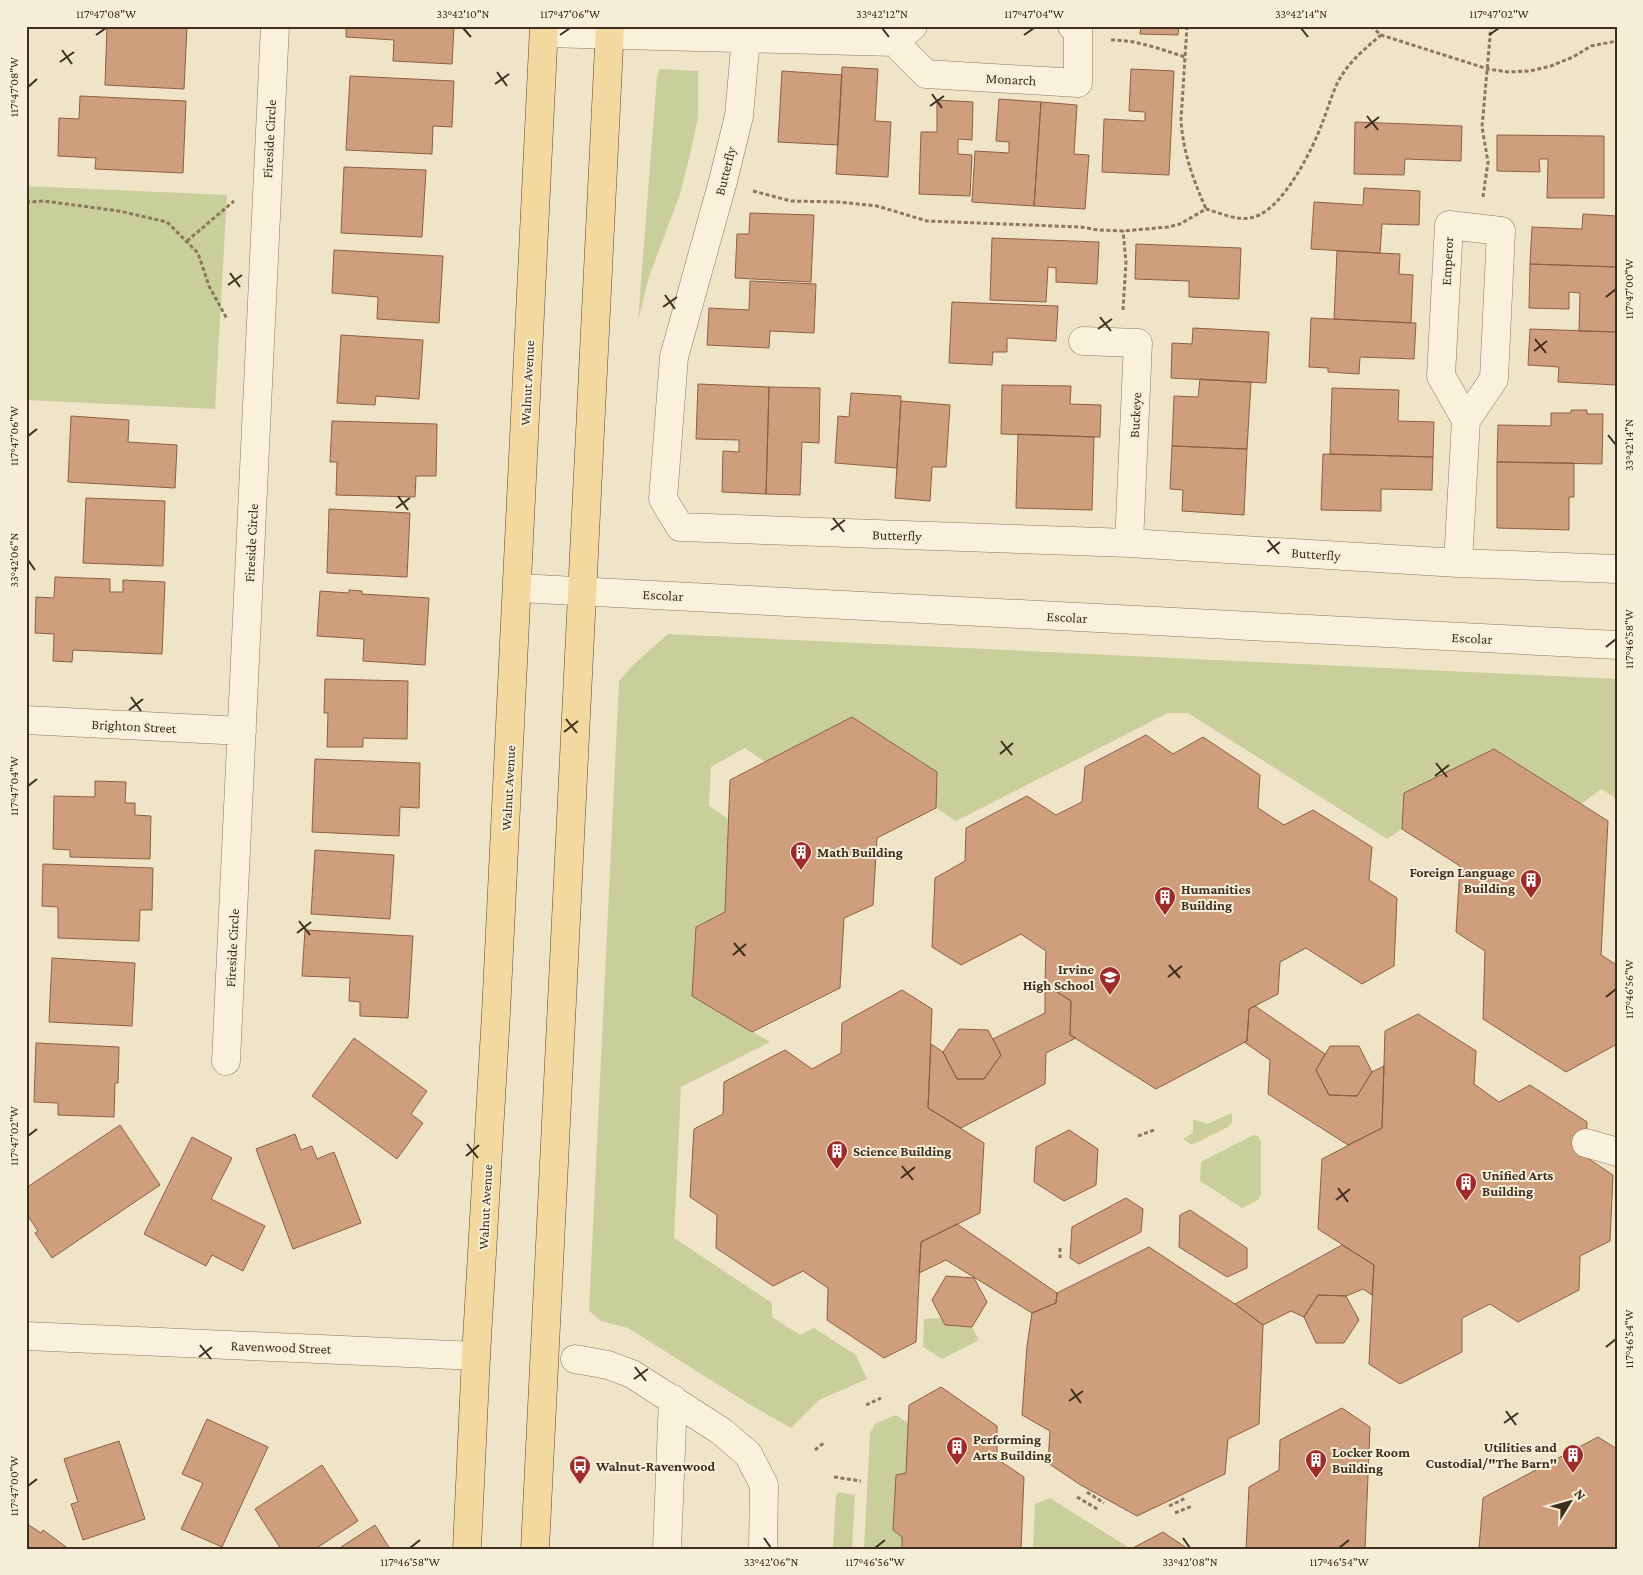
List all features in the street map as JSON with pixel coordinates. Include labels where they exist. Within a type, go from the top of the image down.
[{"type":"main road","name":"Walnut Avenue","points":[[467,1549],[518,588],[544,29]]},
{"type":"main road","points":[[535,1549],[610,31]]},
{"type":"street","name":"Fireside Circle","points":[[226,1061],[275,26]]},
{"type":"street","points":[[544,29],[747,32]]},
{"type":"street","name":"Monarch","points":[[747,32],[903,34],[926,74],[1078,84],[1075,33]]},
{"type":"street","name":"Butterfly","points":[[747,32],[739,116],[674,357],[663,499],[680,528],[1129,543],[1458,563],[1617,569]]},
{"type":"street","name":"Emperor","points":[[1449,225],[1500,231],[1494,379],[1466,420],[1441,376],[1449,225]]},
{"type":"street","name":"Buckeye","points":[[1083,342],[1138,343],[1129,543]]},
{"type":"street","points":[[1458,563],[1466,420]]},
{"type":"street","name":"Escolar","points":[[518,588],[1617,645]]},
{"type":"street","name":"Brighton Street","points":[[26,720],[242,731]]},
{"type":"street","points":[[1586,1143],[1617,1152]]},
{"type":"street","name":"Ravenwood Street","points":[[26,1336],[476,1356]]},
{"type":"street","points":[[575,1359],[608,1365],[632,1374],[721,1431],[748,1454],[764,1485],[763,1549]]},
{"type":"street","points":[[667,1549],[673,1399]]},
{"type":"path","points":[[1187,26],[1181,120],[1182,135],[1190,168],[1206,208]]},
{"type":"path","points":[[1371,26],[1381,35],[1488,69],[1508,72],[1530,71],[1552,66],[1573,57],[1591,46],[1617,41]]},
{"type":"path","points":[[1480,229],[1488,162],[1482,127],[1491,26]]},
{"type":"path","points":[[1075,33],[1126,40],[1185,57]]},
{"type":"path","points":[[723,181],[791,201],[839,202],[877,206],[927,221],[1081,227],[1123,231],[1168,227],[1180,224],[1206,208],[1239,218],[1252,218],[1271,208],[1288,186],[1316,139],[1330,99],[1341,77],[1351,62],[1381,35]]},
{"type":"path","points":[[187,241],[268,173]]},
{"type":"path","points":[[26,202],[44,201],[119,211],[167,222],[198,253],[209,286],[232,327]]},
{"type":"path","points":[[1119,342],[1125,289],[1123,231]]},
{"type":"path","points":[[1138,1136],[1154,1130]]},
{"type":"path","points":[[1060,1248],[1060,1258]]},
{"type":"path","points":[[866,1405],[881,1398]]},
{"type":"path","points":[[815,1450],[825,1442]]},
{"type":"path","points":[[834,1477],[861,1481]]},
{"type":"path","points":[[1087,1492],[1104,1503]]},
{"type":"path","points":[[1077,1497],[1100,1510]]},
{"type":"path","points":[[1169,1506],[1186,1498]]},
{"type":"path","points":[[1175,1514],[1192,1506]]},
{"type":"green space","points":[[660,69],[698,71],[698,117],[680,194],[649,277],[638,321],[657,76]]},
{"type":"green space","points":[[26,186],[227,195],[215,409],[26,400]]},
{"type":"green space","points":[[668,634],[1617,679],[1617,799],[1601,789],[1581,804],[1494,749],[1404,793],[1402,829],[1387,839],[1188,713],[1168,713],[956,821],[936,808],[936,772],[852,717],[765,762],[745,748],[711,767],[709,806],[728,819],[725,912],[696,927],[692,996],[770,1042],[681,1087],[674,1238],[772,1303],[772,1317],[800,1335],[814,1328],[856,1355],[867,1379],[819,1400],[791,1428],[749,1404],[628,1328],[601,1321],[589,1311],[619,681],[633,665]]},
{"type":"green space","points":[[1232,1113],[1232,1122],[1228,1127],[1192,1145],[1183,1139],[1193,1133],[1193,1119],[1207,1124]]},
{"type":"green space","points":[[1253,1135],[1258,1136],[1261,1141],[1261,1194],[1258,1200],[1242,1208],[1200,1181],[1201,1162]]},
{"type":"green space","points":[[941,1318],[945,1325],[972,1327],[979,1340],[942,1359],[923,1347],[924,1319]]},
{"type":"green space","points":[[896,1415],[909,1424],[902,1549],[864,1549],[870,1433],[876,1423]]},
{"type":"green space","points":[[839,1492],[855,1495],[852,1549],[833,1549],[836,1495]]},
{"type":"green space","points":[[1050,1498],[1131,1549],[1033,1549],[1035,1504]]},
{"type":"building","points":[[107,26],[187,26],[184,89],[105,85]]},
{"type":"building","points":[[346,26],[454,26],[452,64],[393,61],[394,40],[346,37]]},
{"type":"building","points":[[1141,26],[1179,26],[1178,35],[1140,34]]},
{"type":"building","points":[[842,67],[878,69],[875,121],[891,122],[888,177],[836,174]]},
{"type":"building","points":[[1131,69],[1174,71],[1169,175],[1102,172],[1104,119],[1145,121],[1145,112],[1129,111]]},
{"type":"building","points":[[782,71],[842,75],[838,145],[778,142]]},
{"type":"building","points":[[350,76],[454,81],[452,127],[433,126],[432,154],[346,150]]},
{"type":"building","points":[[80,96],[186,101],[183,173],[95,169],[96,158],[58,156],[59,118],[79,119]]},
{"type":"building","points":[[999,99],[1041,102],[1034,206],[972,202],[975,151],[1009,153],[1009,142],[996,141]]},
{"type":"building","points":[[937,100],[973,102],[972,140],[958,139],[958,154],[972,155],[970,196],[919,194],[921,132],[937,132]]},
{"type":"building","points":[[1041,102],[1077,105],[1074,154],[1089,155],[1085,209],[1034,206]]},
{"type":"building","points":[[1355,122],[1462,126],[1461,161],[1405,159],[1404,175],[1354,174]]},
{"type":"building","points":[[1497,135],[1604,136],[1604,198],[1547,198],[1548,159],[1539,159],[1540,172],[1497,171]]},
{"type":"building","points":[[344,167],[426,170],[422,237],[341,233]]},
{"type":"building","points":[[1364,188],[1420,191],[1419,225],[1382,224],[1380,253],[1311,249],[1314,202],[1363,205]]},
{"type":"building","points":[[750,213],[814,215],[811,282],[735,278],[737,234],[749,234]]},
{"type":"building","points":[[1583,214],[1617,216],[1617,267],[1530,264],[1532,227],[1582,229]]},
{"type":"building","points":[[992,238],[1099,242],[1097,284],[1056,282],[1056,268],[1048,267],[1046,302],[990,300]]},
{"type":"building","points":[[1136,244],[1241,248],[1239,299],[1189,297],[1189,281],[1135,279]]},
{"type":"building","points":[[334,250],[443,256],[439,323],[377,319],[378,297],[332,293]]},
{"type":"building","points":[[1337,251],[1400,254],[1399,274],[1413,275],[1411,323],[1334,319]]},
{"type":"building","points":[[1530,264],[1617,267],[1617,332],[1579,331],[1580,293],[1569,292],[1569,309],[1529,308]]},
{"type":"building","points":[[750,281],[816,284],[814,333],[770,331],[769,348],[707,345],[709,308],[749,310]]},
{"type":"building","points":[[952,302],[1058,306],[1056,341],[1007,338],[1007,352],[993,352],[992,365],[949,363]]},
{"type":"building","points":[[1311,318],[1416,323],[1414,359],[1360,357],[1359,374],[1328,372],[1328,368],[1309,367]]},
{"type":"building","points":[[1193,328],[1269,332],[1266,383],[1171,378],[1172,343],[1192,344]]},
{"type":"building","points":[[1530,329],[1617,332],[1617,385],[1558,382],[1559,367],[1528,365]]},
{"type":"building","points":[[341,335],[423,340],[419,399],[376,396],[375,405],[337,403]]},
{"type":"building","points":[[1200,379],[1251,382],[1247,449],[1172,446],[1174,396],[1198,397]]},
{"type":"building","points":[[698,384],[769,387],[766,494],[722,492],[723,451],[739,452],[739,440],[696,439]]},
{"type":"building","points":[[1002,385],[1071,386],[1070,404],[1101,405],[1100,437],[1001,434]]},
{"type":"building","points":[[769,387],[820,388],[819,443],[802,442],[800,495],[766,494]]},
{"type":"building","points":[[1332,388],[1399,390],[1398,421],[1434,422],[1433,457],[1330,454]]},
{"type":"building","points":[[851,393],[901,396],[897,468],[835,463],[838,416],[849,417]]},
{"type":"building","points":[[901,401],[950,405],[946,467],[932,467],[930,501],[895,498]]},
{"type":"building","points":[[1571,410],[1587,410],[1587,414],[1603,414],[1602,464],[1497,462],[1498,425],[1551,426],[1551,413],[1571,413]]},
{"type":"building","points":[[71,416],[129,420],[128,442],[177,445],[175,488],[68,482]]},
{"type":"building","points":[[332,421],[437,424],[436,476],[416,476],[415,497],[336,495],[337,462],[330,462]]},
{"type":"building","points":[[1018,434],[1094,437],[1092,510],[1016,508]]},
{"type":"building","points":[[1172,446],[1247,449],[1244,515],[1182,511],[1183,490],[1170,489]]},
{"type":"building","points":[[1323,454],[1433,457],[1432,490],[1381,489],[1381,511],[1321,510]]},
{"type":"building","points":[[1497,462],[1574,463],[1574,497],[1569,497],[1569,530],[1497,528]]},
{"type":"building","points":[[86,498],[165,501],[163,566],[83,563]]},
{"type":"building","points":[[329,509],[410,513],[407,577],[327,573]]},
{"type":"building","points":[[55,577],[110,579],[110,592],[123,592],[123,580],[165,582],[162,654],[73,650],[72,662],[53,661],[54,634],[35,633],[36,597],[54,598]]},
{"type":"building","points":[[349,590],[362,591],[362,594],[429,598],[425,665],[363,661],[364,639],[317,636],[320,591],[349,593]]},
{"type":"building","points":[[325,679],[408,681],[407,739],[363,738],[363,747],[327,747],[328,713],[324,713]]},
{"type":"building","name":"Math Building","points":[[852,717],[937,772],[936,808],[877,838],[873,905],[844,918],[840,988],[752,1032],[692,996],[696,927],[725,912],[730,780]]},
{"type":"building","name":"Humanities Building","points":[[1146,735],[1173,754],[1203,737],[1260,775],[1258,808],[1284,825],[1313,810],[1372,847],[1369,880],[1397,898],[1394,966],[1362,984],[1306,948],[1280,962],[1278,994],[1249,1009],[1247,1041],[1156,1089],[1070,1035],[1071,1001],[1045,984],[1046,951],[1021,934],[961,965],[932,947],[935,878],[965,861],[966,828],[1027,796],[1056,815],[1082,802],[1085,767]]},
{"type":"building","name":"Foreign Language Building","points":[[1494,749],[1608,821],[1601,955],[1617,965],[1617,1044],[1566,1072],[1483,1019],[1485,951],[1456,932],[1460,866],[1402,829],[1404,793]]},
{"type":"building","points":[[315,759],[420,763],[419,808],[400,807],[399,836],[312,832]]},
{"type":"building","points":[[95,781],[126,782],[125,803],[135,803],[135,815],[151,816],[150,859],[70,857],[70,850],[53,849],[54,796],[95,797]]},
{"type":"building","points":[[315,850],[394,855],[390,919],[311,914]]},
{"type":"building","points":[[43,864],[153,868],[152,910],[140,910],[139,941],[58,938],[58,907],[42,906]]},
{"type":"building","points":[[305,930],[413,936],[408,1018],[360,1016],[360,1002],[349,1001],[350,978],[302,976]]},
{"type":"building","points":[[52,958],[135,963],[132,1026],[49,1022]]},
{"type":"building","points":[[1045,984],[1071,1001],[1070,1035],[1076,1038],[1046,1053],[1045,1084],[961,1128],[928,1108],[931,1044],[943,1052],[957,1079],[984,1079],[1001,1055],[993,1039],[1045,1013]]},
{"type":"building","name":"Science Building","points":[[902,990],[932,1009],[928,1108],[984,1143],[980,1213],[921,1242],[916,1342],[884,1358],[827,1320],[828,1288],[803,1271],[773,1286],[716,1248],[717,1215],[690,1197],[694,1129],[723,1114],[724,1082],[785,1050],[812,1069],[841,1053],[842,1023]]},
{"type":"building","points":[[1255,1006],[1325,1054],[1316,1070],[1329,1095],[1357,1096],[1372,1072],[1384,1066],[1382,1128],[1348,1145],[1268,1094],[1270,1060],[1244,1042],[1247,1041],[1249,1009]]},
{"type":"building","name":"Unified Arts Building","points":[[1418,1014],[1476,1051],[1474,1084],[1499,1102],[1530,1085],[1587,1122],[1586,1157],[1613,1175],[1610,1241],[1580,1256],[1579,1290],[1518,1322],[1490,1304],[1462,1318],[1462,1352],[1400,1384],[1369,1364],[1374,1265],[1318,1229],[1322,1159],[1382,1128],[1385,1031]]},
{"type":"building","points":[[959,1029],[988,1030],[1001,1055],[984,1079],[957,1079],[943,1052]]},
{"type":"building","points":[[354,1038],[427,1091],[411,1114],[423,1123],[397,1159],[312,1096]]},
{"type":"building","points":[[36,1043],[119,1047],[118,1083],[115,1083],[114,1117],[58,1115],[58,1103],[34,1102]]},
{"type":"building","points":[[1330,1046],[1359,1046],[1372,1072],[1357,1096],[1329,1095],[1316,1070]]},
{"type":"building","points":[[120,1125],[160,1185],[52,1258],[35,1233],[38,1231],[26,1213],[26,1188]]},
{"type":"building","points":[[1069,1130],[1098,1149],[1096,1185],[1064,1201],[1034,1182],[1036,1147]]},
{"type":"building","points":[[295,1134],[301,1150],[312,1146],[317,1159],[334,1152],[361,1223],[293,1249],[256,1149]]},
{"type":"building","points":[[192,1137],[232,1158],[211,1199],[265,1226],[243,1271],[212,1255],[206,1266],[144,1234]]},
{"type":"building","points":[[1126,1198],[1143,1209],[1141,1232],[1079,1264],[1070,1258],[1072,1227]]},
{"type":"building","points":[[1190,1210],[1247,1248],[1247,1268],[1227,1277],[1179,1247],[1180,1215]]},
{"type":"building","points":[[957,1224],[1057,1293],[1056,1303],[1032,1313],[946,1260],[919,1273],[921,1242]]},
{"type":"building","points":[[1342,1245],[1374,1265],[1372,1295],[1363,1289],[1346,1296],[1318,1295],[1304,1317],[1291,1311],[1263,1325],[1235,1304]]},
{"type":"building","points":[[1149,1247],[1235,1304],[1263,1325],[1259,1424],[1228,1439],[1225,1474],[1137,1516],[1079,1484],[1048,1463],[1050,1431],[1022,1415],[1027,1346],[1032,1313],[1056,1303],[1057,1293]]},
{"type":"building","points":[[946,1276],[974,1278],[987,1302],[972,1327],[945,1325],[932,1300]]},
{"type":"building","points":[[1318,1295],[1346,1296],[1359,1320],[1344,1343],[1316,1343],[1304,1317]]},
{"type":"building","name":"Performing Arts Building","points":[[941,1387],[997,1426],[997,1459],[1024,1477],[1021,1549],[902,1549],[902,1537],[893,1530],[896,1475],[906,1473],[909,1405]]},
{"type":"building","name":"Locker Room Building","points":[[1342,1408],[1370,1427],[1365,1549],[1246,1549],[1249,1487],[1279,1470],[1280,1440]]},
{"type":"building","points":[[207,1419],[268,1447],[222,1547],[181,1529],[203,1483],[182,1474]]},
{"type":"building","name":"Utilities and Custodial/\"The Barn\"","points":[[1598,1437],[1617,1449],[1617,1549],[1479,1549],[1483,1498]]},
{"type":"building","points":[[119,1441],[145,1519],[83,1540],[71,1504],[78,1502],[64,1459]]},
{"type":"building","points":[[322,1465],[358,1521],[315,1549],[281,1549],[255,1509]]},
{"type":"building","points":[[26,1523],[41,1533],[43,1530],[69,1549],[26,1549]]},
{"type":"building","points":[[375,1525],[390,1549],[338,1549]]},
{"type":"building","points":[[1163,1532],[1188,1549],[1131,1549]]},
{"type":"place","name":"Math Building","points":[[801,871]]},
{"type":"place","name":"Foreign Language Building","points":[[1531,899]]},
{"type":"place","name":"Humanities Building","points":[[1165,916]]},
{"type":"place","name":"Irvine High School","points":[[1110,996]]},
{"type":"place","name":"Science Building","points":[[837,1170]]},
{"type":"place","name":"Unified Arts Building","points":[[1466,1202]]},
{"type":"place","name":"Performing Arts Building","points":[[957,1466]]},
{"type":"place","name":"Utilities and Custodial/\"The Barn\"","points":[[1573,1474]]},
{"type":"place","name":"Locker Room Building","points":[[1316,1479]]},
{"type":"place","name":"Walnut-Ravenwood","points":[[580,1485]]}]
